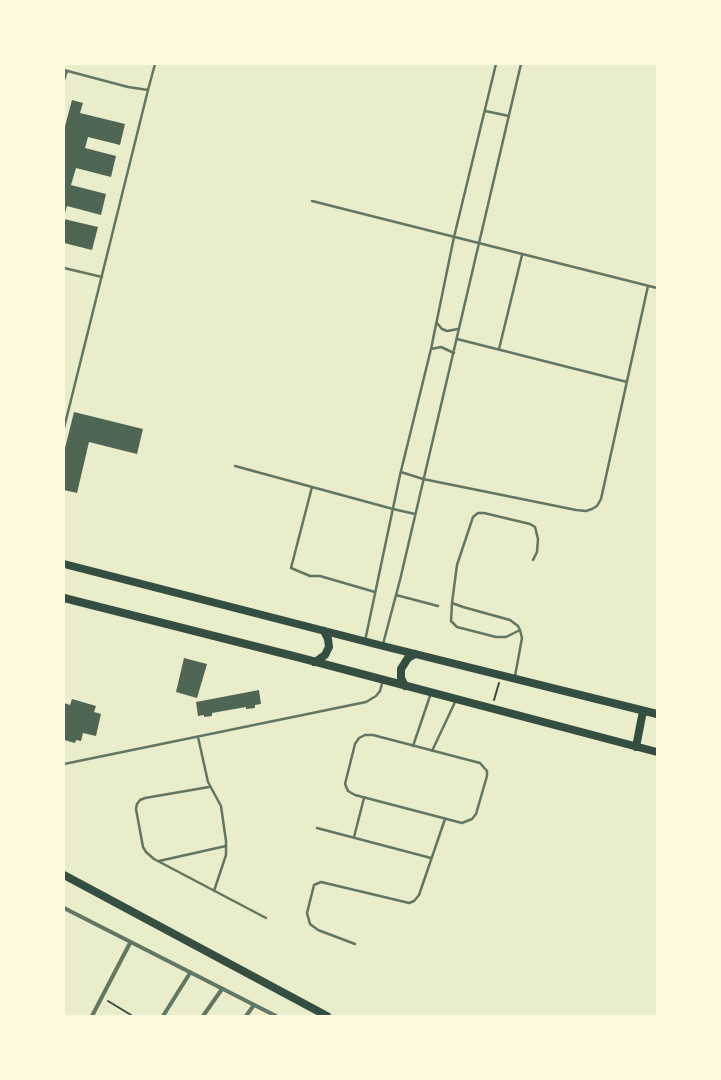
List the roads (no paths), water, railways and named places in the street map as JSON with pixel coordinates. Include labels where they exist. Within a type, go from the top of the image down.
[{"type":"main road","points":[[64,564],[383,646],[657,714]]},
{"type":"main road","points":[[64,598],[657,752]]},
{"type":"main road","points":[[314,662],[325,655],[329,647],[328,638],[324,631]]},
{"type":"main road","points":[[405,686],[401,678],[401,669],[408,658],[415,654]]},
{"type":"main road","points":[[636,747],[643,711]]},
{"type":"main road","points":[[64,875],[327,1016]]},
{"type":"street","points":[[64,908],[130,943],[276,1016]]},
{"type":"street","points":[[92,1016],[130,943]]},
{"type":"street","points":[[163,1016],[190,973]]},
{"type":"street","points":[[203,1016],[222,989]]},
{"type":"street","points":[[246,1016],[254,1005]]},
{"type":"lane","points":[[64,428],[155,64]]},
{"type":"lane","points":[[364,641],[392,509],[431,349],[454,237],[496,64]]},
{"type":"lane","points":[[383,646],[454,353],[478,244],[521,64]]},
{"type":"lane","points":[[64,80],[65,70],[148,90]]},
{"type":"lane","points":[[485,111],[508,116]]},
{"type":"lane","points":[[312,202],[657,288]]},
{"type":"lane","points":[[499,350],[522,255]]},
{"type":"lane","points":[[64,268],[102,277]]},
{"type":"lane","points":[[401,472],[423,479],[576,510],[586,511],[592,509],[599,503],[601,498],[648,286]]},
{"type":"lane","points":[[436,322],[442,329],[447,331],[459,329]]},
{"type":"lane","points":[[456,339],[627,382]]},
{"type":"lane","points":[[431,349],[436,347],[444,347],[454,353]]},
{"type":"lane","points":[[235,466],[415,514]]},
{"type":"lane","points":[[312,487],[291,568],[310,576],[320,576],[375,592]]},
{"type":"lane","points":[[520,630],[506,637],[496,637],[457,627],[451,621],[457,566],[473,517],[478,513],[484,513],[530,524],[535,527],[538,539],[537,552],[534,560]]},
{"type":"lane","points":[[396,595],[438,606]]},
{"type":"lane","points":[[452,603],[510,620],[518,626],[522,638],[514,679]]},
{"type":"lane","points":[[64,764],[366,702],[376,696],[380,691],[383,680]]},
{"type":"lane","points":[[413,746],[432,693]]},
{"type":"lane","points":[[432,751],[456,699]]},
{"type":"lane","points":[[364,735],[373,735],[413,746],[480,763],[484,766],[487,771],[487,776],[476,814],[472,819],[462,823],[445,819],[351,794],[346,788],[345,784],[355,744],[359,738],[364,735]]},
{"type":"lane","points":[[198,737],[210,787],[218,798],[221,806],[226,846],[226,855],[214,891]]},
{"type":"lane","points":[[210,787],[140,800],[136,809],[143,847],[150,856],[158,862],[266,918]]},
{"type":"lane","points":[[354,837],[364,798]]},
{"type":"lane","points":[[355,944],[318,930],[310,924],[307,913],[314,885],[321,882],[409,903],[414,901],[419,895],[445,819]]},
{"type":"lane","points":[[318,828],[431,858]]},
{"type":"lane","points":[[158,862],[226,846]]}]
